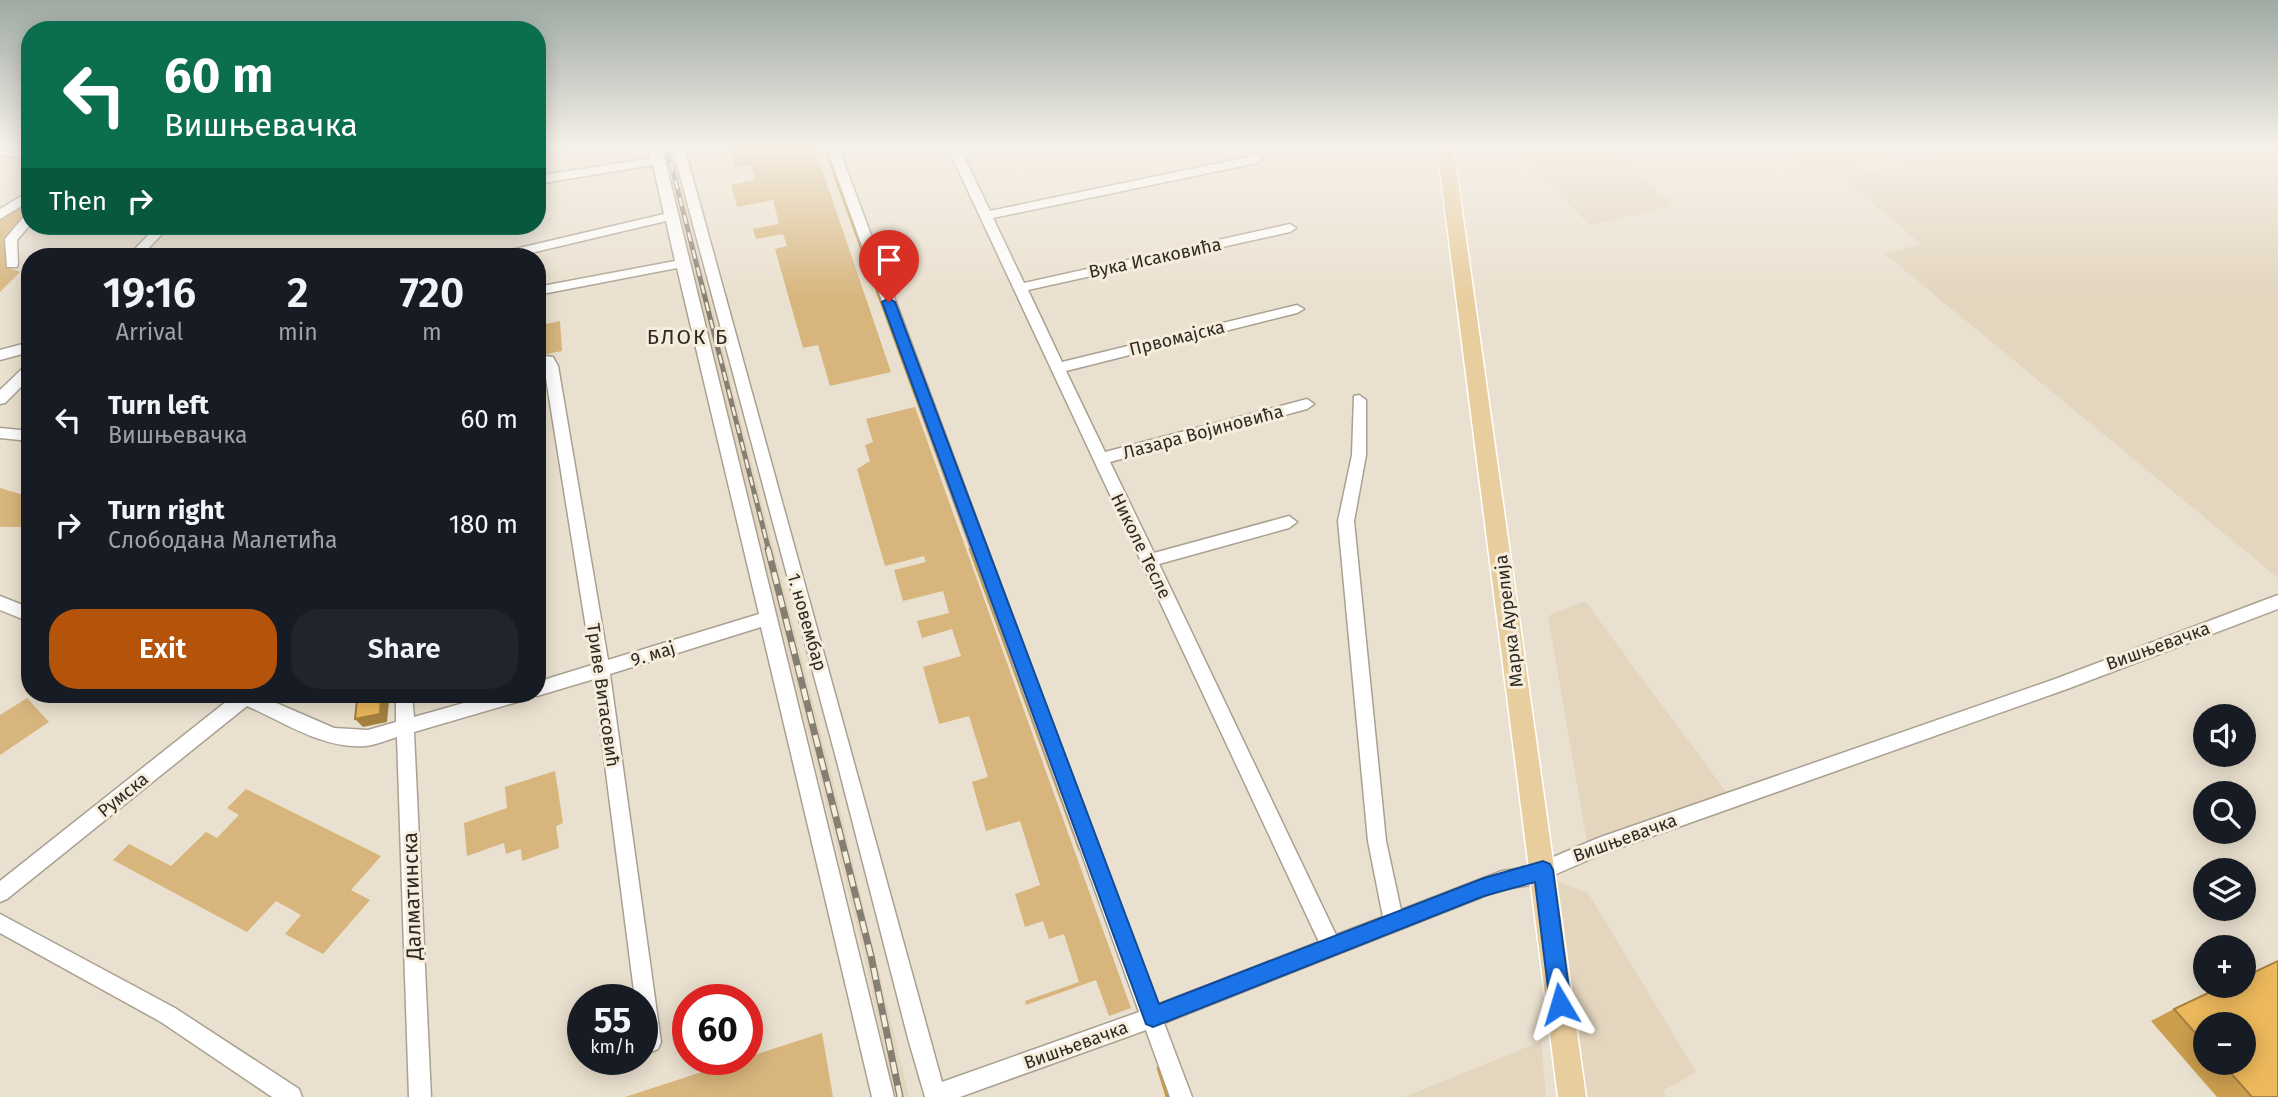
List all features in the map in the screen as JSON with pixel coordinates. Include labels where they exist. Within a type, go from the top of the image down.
[{"type":"main road","name":"Марка Аурелија","points":[[1452,197],[1572,1097]]},
{"type":"street","name":"1. новембар","points":[[666,197],[883,1097]]},
{"type":"street","name":"1. новембар","points":[[692,197],[845,758],[919,1042],[936,1096]]},
{"type":"street","points":[[851,197],[1181,1097]]},
{"type":"street","name":"Николе Тесле","points":[[977,197],[1331,946]]},
{"type":"street","points":[[986,216],[1075,197]]},
{"type":"street","points":[[0,215],[21,201]]},
{"type":"street","points":[[536,248],[670,216]]},
{"type":"street","points":[[12,264],[11,239],[21,227]]},
{"type":"street","name":"Вука Исаковића","points":[[1020,288],[1290,228]]},
{"type":"street","points":[[142,248],[155,235]]},
{"type":"street","points":[[546,289],[684,263]]},
{"type":"street","name":"Првомајска","points":[[1057,368],[1297,309]]},
{"type":"street","points":[[0,355],[21,349]]},
{"type":"street","name":"Триве Витасовић","points":[[546,360],[551,366],[601,671],[642,984]]},
{"type":"street","points":[[0,399],[21,379]]},
{"type":"street","points":[[1359,400],[1359,455],[1346,521],[1374,815],[1394,921]]},
{"type":"street","name":"Лазара Војиновића","points":[[1099,459],[1307,404]]},
{"type":"street","points":[[0,433],[21,435]]},
{"type":"street","points":[[1148,561],[1289,522]]},
{"type":"street","name":"Вишњевачка","points":[[936,1096],[1153,1017],[1502,880],[1531,876],[1598,847],[2061,684],[2278,602]]},
{"type":"street","points":[[0,603],[21,611]]},
{"type":"street","name":"9. мај","points":[[546,686],[768,618]]},
{"type":"street","name":"Румска","points":[[0,893],[233,703]]},
{"type":"street","points":[[258,703],[331,735],[349,740],[368,738],[489,703]]},
{"type":"street","name":"Далматинска","points":[[404,703],[420,1097]]},
{"type":"street","points":[[0,923],[168,1015],[232,1055],[291,1097]]},
{"type":"shaded area","points":[[673,197],[684,197],[836,792],[909,1097],[894,1097],[862,947]]},
{"type":"shaded area","points":[[734,197],[831,197],[891,372],[830,386],[818,345],[803,348],[775,249],[787,246],[783,234],[756,239],[753,229],[779,224],[773,200],[737,207]]},
{"type":"shaded area","points":[[1562,197],[1665,197],[1674,206],[1590,226]]},
{"type":"shaded area","points":[[1866,197],[2278,197],[2278,578],[1885,254],[1921,244]]},
{"type":"shaded area","points":[[21,204],[21,222],[12,229],[5,266],[20,272],[0,292],[0,218]]},
{"type":"shaded area","points":[[560,321],[562,351],[546,354],[546,324]]},
{"type":"shaded area","points":[[915,407],[1131,1008],[1109,1016],[1096,980],[1026,1005],[1025,1001],[1079,982],[1064,934],[1049,939],[1043,921],[1025,927],[1015,894],[1040,885],[1020,821],[986,831],[972,782],[988,777],[969,716],[939,724],[923,667],[961,656],[952,629],[922,638],[917,621],[949,613],[943,591],[903,601],[894,570],[926,562],[924,556],[885,566],[857,469],[870,461],[865,445],[873,442],[866,419]]},
{"type":"shaded area","points":[[0,488],[21,494],[21,527],[0,527]]},
{"type":"shaded area","points":[[1585,601],[1729,796],[1588,848],[1548,616]]},
{"type":"shaded area","points":[[21,702],[32,703],[49,722],[0,755],[0,715]]},
{"type":"shaded area","points":[[555,771],[563,823],[556,826],[559,848],[522,861],[521,849],[506,854],[504,843],[467,856],[464,823],[507,808],[505,787]]},
{"type":"shaded area","points":[[246,789],[381,856],[351,890],[370,900],[323,954],[285,934],[301,915],[276,901],[247,932],[113,860],[129,844],[171,866],[206,832],[217,838],[239,815],[227,808]]},
{"type":"shaded area","points":[[1555,880],[1588,893],[1696,1072],[1664,1090],[1666,1097],[1585,1097]]},
{"type":"shaded area","points":[[822,1033],[833,1097],[625,1097],[693,1075],[763,1075],[763,1052]]},
{"type":"shaded area","points":[[1541,1041],[1546,1097],[1405,1097]]},
{"type":"building","points":[[357,703],[381,703],[380,714],[355,719]]},
{"type":"building","points":[[2278,961],[2278,1097],[2252,1097],[2233,1075],[2256,1075],[2256,1012],[2193,1012],[2193,1030],[2174,1009],[2197,998],[2256,998],[2256,971]]},
{"type":"waterway","points":[[843,197],[972,551]]},
{"type":"waterway","points":[[971,549],[1080,848]]},
{"type":"waterway","points":[[1159,1068],[1168,1097]]},
{"type":"railway","points":[[680,197],[769,551]]},
{"type":"railway","points":[[768,549],[871,956],[900,1097]]},
{"type":"district","name":"БЛОК Б","points":[[688,337]]},
{"type":"route","points":[[889,302],[1153,1017],[1502,880],[1531,876],[1543,870],[1560,1004]]}]
